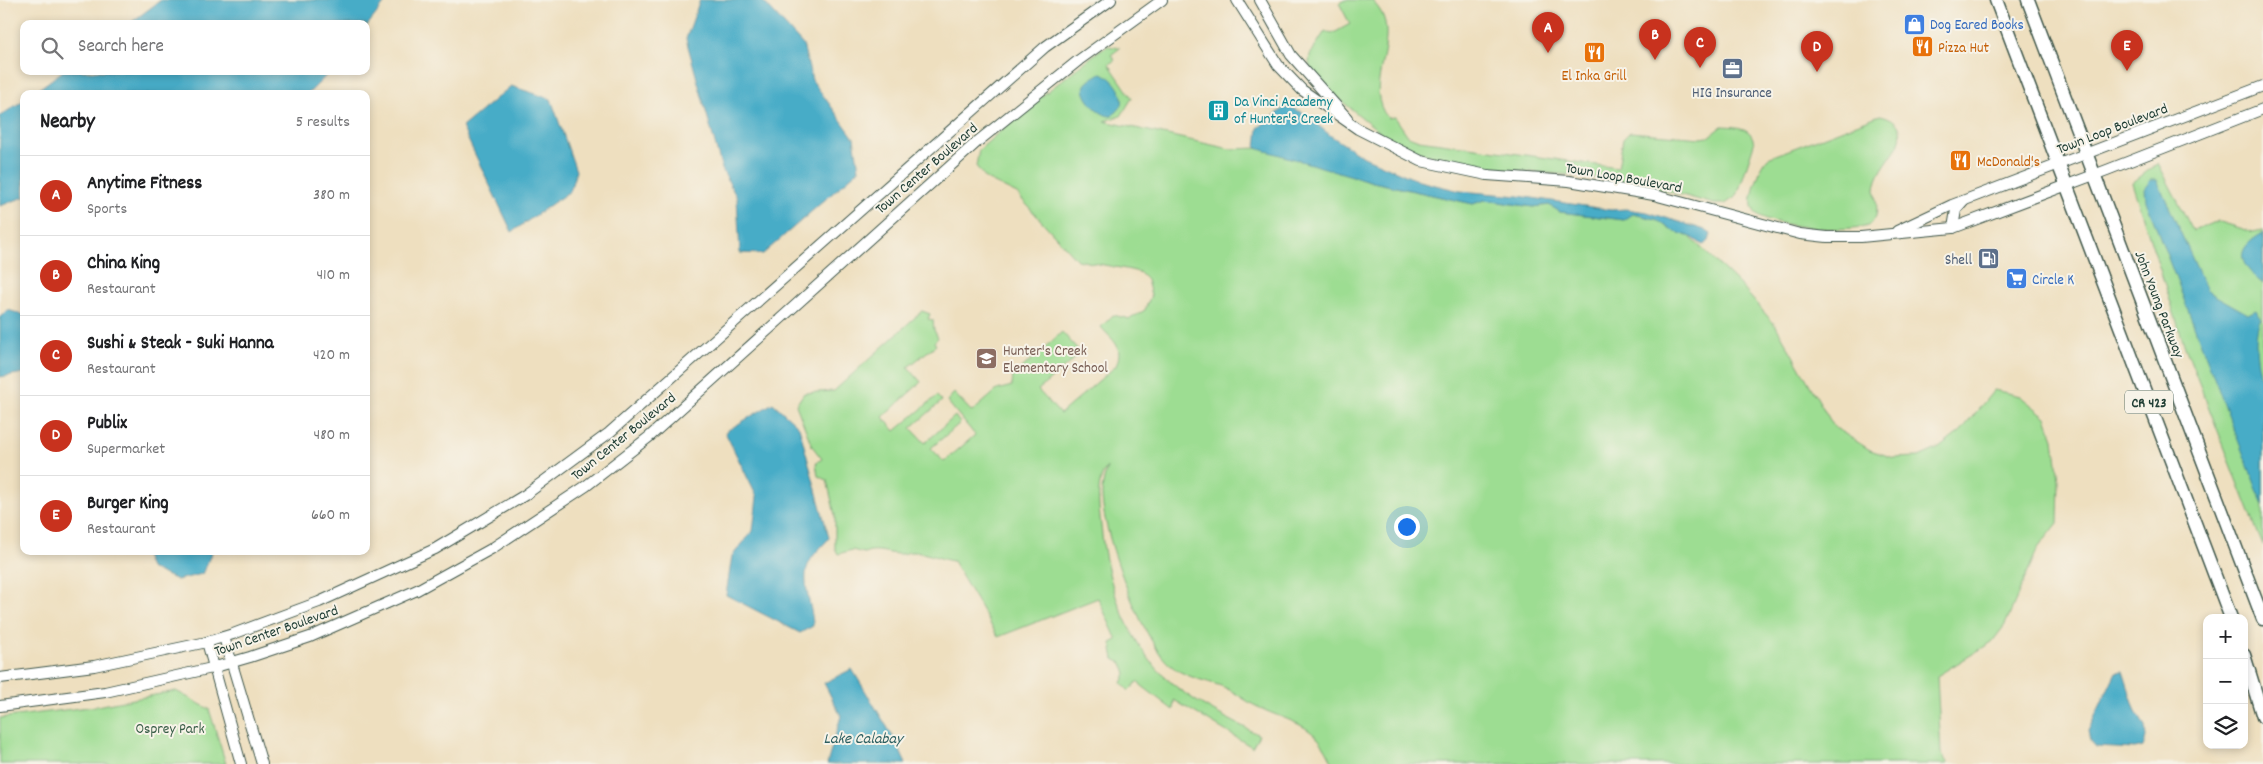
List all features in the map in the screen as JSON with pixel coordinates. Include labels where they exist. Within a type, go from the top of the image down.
[{"type":"highway","name":"CR 423","points":[[1996,0],[2229,614]]},
{"type":"highway","name":"John Young Parkway","points":[[2028,0],[2263,619]]},
{"type":"highway","points":[[2245,659],[2263,717]]},
{"type":"street","name":"Town Center Boulevard","points":[[0,678],[94,666],[224,637],[319,602],[435,549],[525,494],[608,433],[1046,47],[1111,0]]},
{"type":"street","name":"Town Center Boulevard","points":[[0,706],[105,692],[232,662],[310,637],[417,590],[491,549],[586,486],[649,437],[977,142],[1079,60],[1162,0]]},
{"type":"street","name":"Town Loop Boulevard","points":[[1237,0],[1284,71],[1302,90],[1358,129],[1421,161],[1487,175],[1569,181],[1654,195],[1800,234],[1826,237],[1953,228],[2067,186],[2263,108]]},
{"type":"street","name":"Town Loop Boulevard","points":[[1260,0],[1291,55],[1358,129]]},
{"type":"street","name":"Town Loop Boulevard","points":[[1889,234],[1964,201],[2263,86]]},
{"type":"street","points":[[1953,228],[1956,210],[1964,201]]},
{"type":"street","points":[[224,637],[262,764]]},
{"type":"street","points":[[207,642],[212,668],[240,764]]},
{"type":"green space","points":[[1345,0],[1372,0],[1382,14],[1386,28],[1386,41],[1379,81],[1381,107],[1388,118],[1395,117],[1408,136],[1419,140],[1618,168],[1623,139],[1630,132],[1701,138],[1708,137],[1722,126],[1738,127],[1750,134],[1754,144],[1737,196],[1725,204],[1714,204],[1664,190],[1618,181],[1507,170],[1427,155],[1386,137],[1328,90],[1311,71],[1310,55],[1325,31],[1332,34],[1350,24],[1339,3]]},
{"type":"green space","points":[[1108,46],[1120,48],[1111,55],[1115,60],[1109,64],[1132,98],[1121,116],[1104,121],[1230,149],[1260,148],[1373,182],[1473,204],[1485,200],[1533,207],[1550,205],[1560,212],[1624,220],[1632,214],[1656,219],[1671,230],[1689,236],[1741,286],[1776,326],[1834,427],[1870,450],[1894,458],[1919,457],[1939,448],[1961,431],[1994,390],[2020,396],[2046,417],[2054,439],[2059,480],[2058,523],[2038,548],[2005,625],[1992,642],[1937,676],[1941,753],[1948,764],[1333,764],[1319,740],[1302,726],[1258,707],[1226,688],[1181,672],[1169,664],[1158,651],[1147,632],[1125,583],[1108,532],[1103,510],[1102,493],[1107,467],[1103,473],[1099,488],[1099,512],[1107,567],[1128,626],[1151,662],[1175,686],[1210,709],[1259,735],[1252,747],[1174,700],[1173,710],[1137,682],[1129,691],[1122,683],[1126,674],[1122,663],[1114,659],[1111,643],[1117,640],[1098,598],[998,637],[953,561],[915,552],[898,554],[869,551],[864,553],[852,550],[838,554],[835,548],[835,515],[827,480],[818,476],[816,463],[822,459],[812,446],[796,405],[804,393],[834,391],[922,311],[930,314],[928,319],[933,320],[934,330],[938,338],[934,342],[936,345],[908,367],[921,382],[883,417],[895,431],[937,396],[942,401],[911,428],[925,443],[955,416],[960,423],[931,448],[944,462],[975,435],[947,401],[954,393],[972,412],[997,390],[1012,386],[1013,376],[1062,332],[1081,353],[1038,390],[1060,414],[1116,366],[1119,354],[1118,349],[1114,341],[1101,327],[1113,315],[1130,319],[1145,310],[1151,295],[1147,280],[1139,272],[1077,260],[1017,194],[986,179],[976,166],[979,150],[1023,111],[1100,50]]},
{"type":"green space","points":[[1880,115],[1895,122],[1901,135],[1897,147],[1877,179],[1875,191],[1877,212],[1871,223],[1862,227],[1848,228],[1810,227],[1774,221],[1761,217],[1754,211],[1752,195],[1762,167],[1768,158]]},
{"type":"green space","points":[[2158,163],[2193,231],[2217,221],[2253,232],[2263,230],[2263,546],[2185,347],[2132,183]]},
{"type":"green space","name":"Osprey Park","points":[[176,691],[209,709],[226,764],[0,764],[0,718],[97,706]]},
{"type":"water","points":[[161,0],[387,0],[370,22],[370,20],[134,20]]},
{"type":"water","points":[[700,0],[762,0],[803,45],[812,80],[854,138],[859,170],[763,254],[740,253],[737,198],[722,169],[686,39]]},
{"type":"water","points":[[1101,73],[1114,82],[1121,93],[1122,103],[1120,108],[1111,116],[1097,110],[1088,100],[1084,90],[1088,81]]},
{"type":"water","points":[[58,75],[327,75],[312,90],[37,90]]},
{"type":"water","points":[[511,86],[551,99],[576,171],[570,191],[512,232],[462,127]]},
{"type":"water","points":[[20,103],[20,198],[0,206],[0,116]]},
{"type":"water","points":[[1284,108],[1291,108],[1302,112],[1331,136],[1364,157],[1419,181],[1460,191],[1519,196],[1611,210],[1626,209],[1647,212],[1705,230],[1711,234],[1709,241],[1703,245],[1693,238],[1671,230],[1656,219],[1633,214],[1624,220],[1560,212],[1549,205],[1533,207],[1485,200],[1473,204],[1373,182],[1256,148],[1258,128]]},
{"type":"water","points":[[2150,180],[2157,180],[2207,291],[2248,314],[2256,310],[2261,318],[2258,325],[2256,342],[2257,360],[2263,385],[2263,505],[2146,201],[2145,189]]},
{"type":"water","points":[[2263,233],[2263,284],[2249,271],[2243,258],[2243,252],[2246,246]]},
{"type":"water","points":[[8,310],[20,314],[20,374],[0,377],[0,317]]},
{"type":"water","points":[[773,403],[799,427],[829,538],[809,563],[806,586],[813,626],[800,633],[726,595],[732,556],[753,531],[757,497],[725,432]]},
{"type":"water","points":[[145,555],[211,555],[202,574],[177,580],[150,568]]},
{"type":"water","name":"Lake Calabay","points":[[852,669],[895,740],[906,764],[827,764],[841,716],[824,683]]},
{"type":"water","points":[[2123,671],[2136,712],[2145,726],[2146,738],[2143,747],[2135,749],[2096,747],[2090,740],[2088,731],[2116,672]]},
{"type":"place","name":"Dog Eared Books","points":[[1914,24]]},
{"type":"place","name":"Pizza Hut","points":[[1922,47]]},
{"type":"place","name":"El Inka Grill","points":[[1594,52]]},
{"type":"place","name":"Anytime Fitness","points":[[1548,53]]},
{"type":"place","name":"China King","points":[[1655,60]]},
{"type":"place","name":"Sushi & Steak - Suki Hanna","points":[[1700,68]]},
{"type":"place","name":"HIG Insurance","points":[[1732,69]]},
{"type":"place","name":"Burger King","points":[[2127,71]]},
{"type":"place","name":"Publix","points":[[1817,72]]},
{"type":"place","name":"Da Vinci Academy of Hunter's Creek","points":[[1218,110]]},
{"type":"place","name":"McDonald's","points":[[1961,161]]},
{"type":"place","name":"Shell","points":[[1988,259]]},
{"type":"place","name":"Circle K","points":[[2016,279]]},
{"type":"place","name":"Hunter's Creek Elementary School","points":[[987,359]]}]
